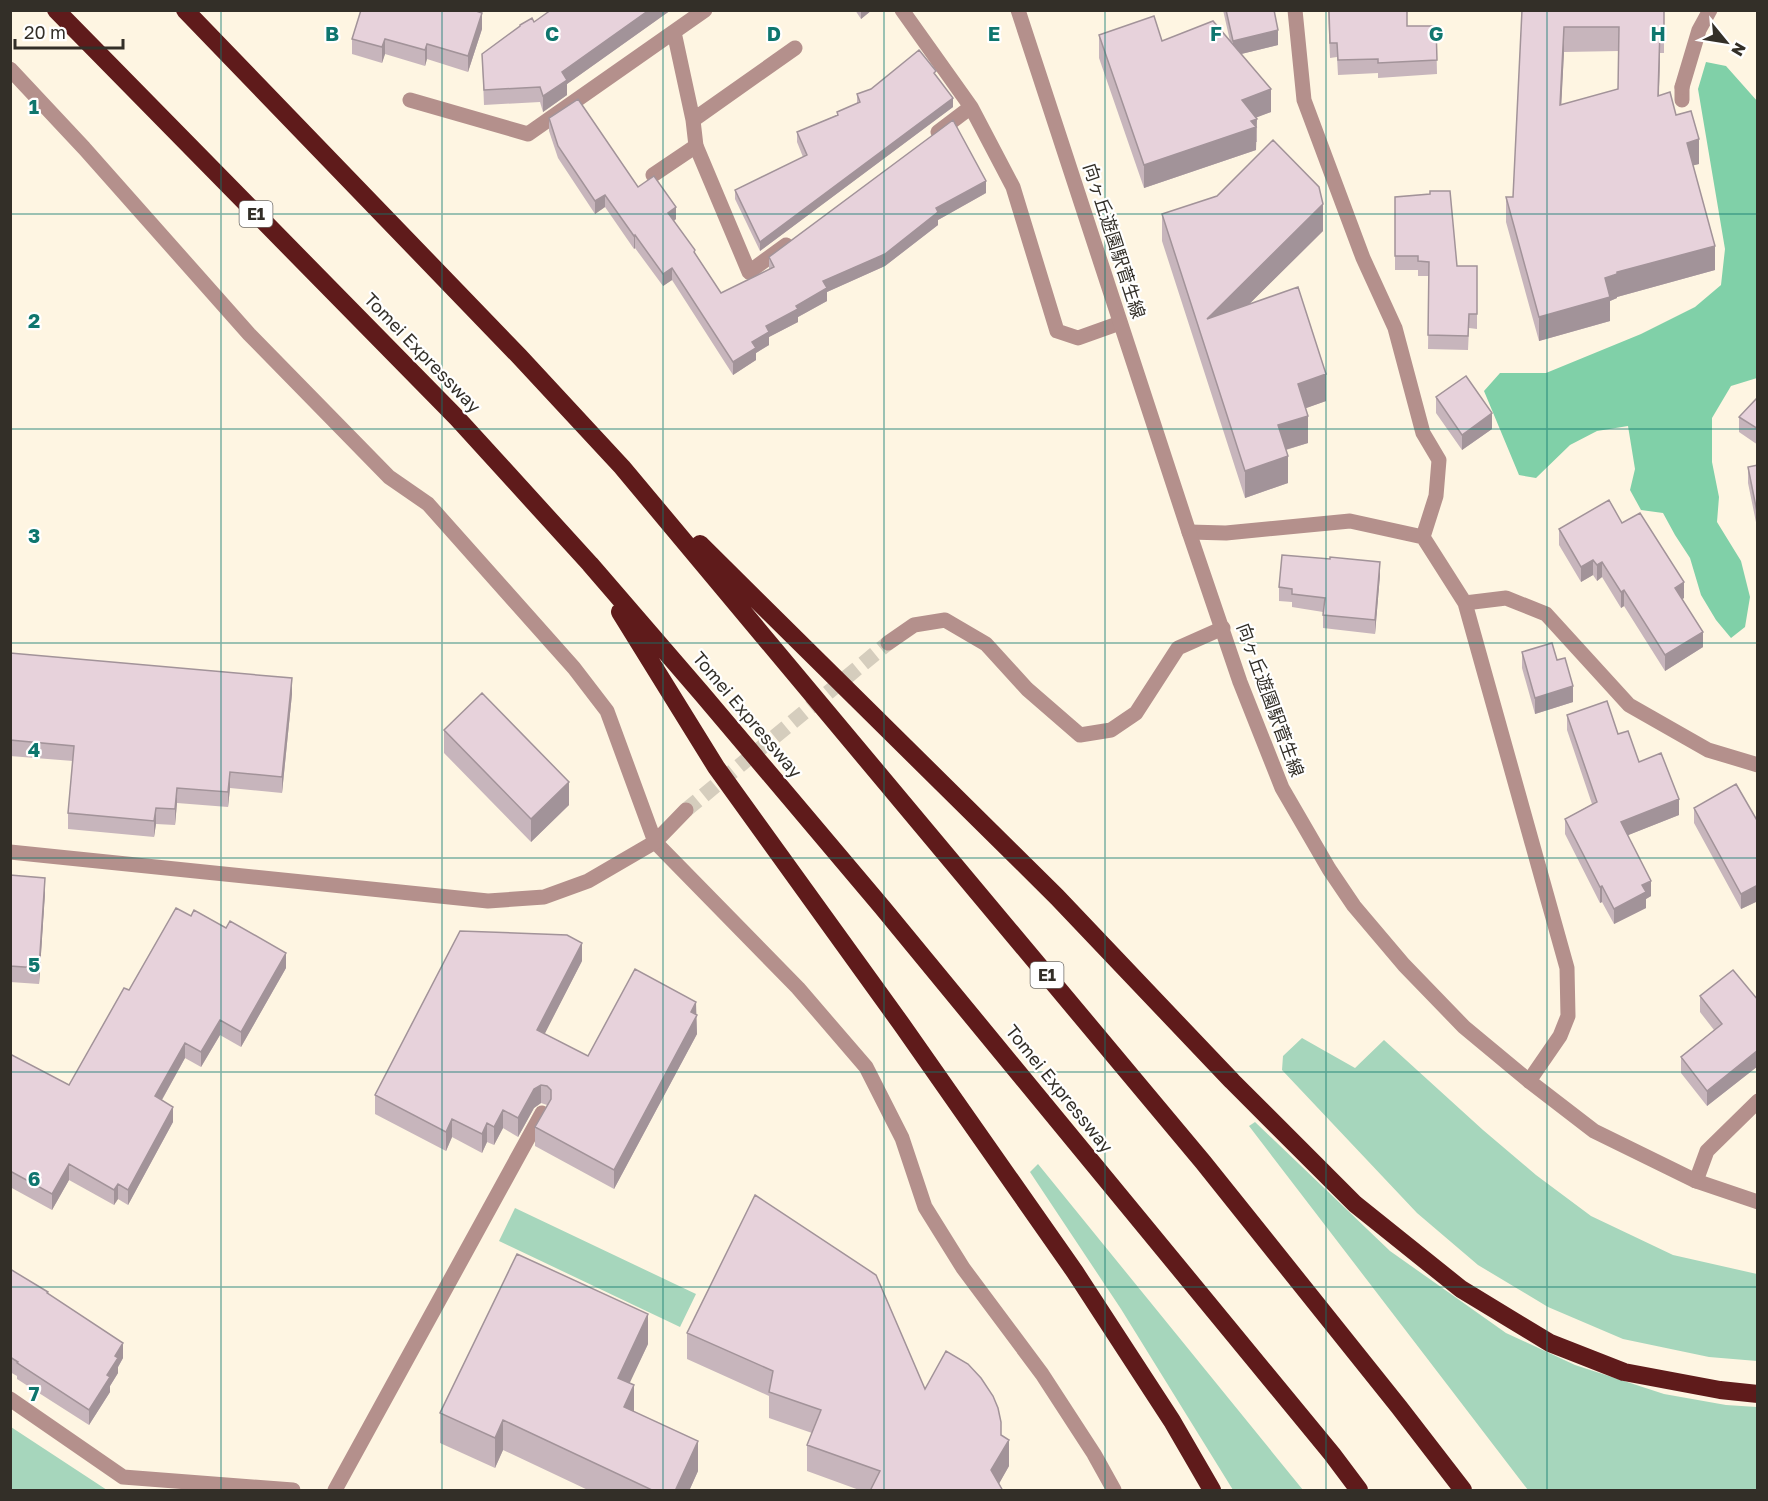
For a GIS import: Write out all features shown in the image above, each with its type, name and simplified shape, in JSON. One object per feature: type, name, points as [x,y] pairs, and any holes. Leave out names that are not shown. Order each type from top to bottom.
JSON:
[{"type":"highway","name":"Tomei Expressway","points":[[56,10],[457,418],[590,564],[882,907],[1332,1454],[1359,1491]]},
{"type":"highway","name":"E1","points":[[184,10],[519,356],[622,467],[1203,1162],[1399,1407],[1463,1491]]},
{"type":"highway","points":[[622,467],[1057,897],[1232,1081],[1355,1204],[1461,1289],[1550,1343],[1624,1372],[1720,1390],[1758,1394]]},
{"type":"highway","points":[[590,564],[716,767],[903,1025],[1075,1272],[1172,1421],[1212,1491]]},
{"type":"street","points":[[410,100],[528,134],[705,10]]},
{"type":"street","points":[[902,10],[971,107],[1013,187],[1057,331],[1078,338],[1120,323]]},
{"type":"street","name":"向ヶ丘遊園駅菅生線","points":[[1018,10],[1240,682],[1282,788],[1306,832],[1354,906],[1378,935],[1464,1027],[1529,1082],[1594,1131],[1696,1181],[1758,1202]]},
{"type":"street","points":[[1294,10],[1304,100],[1363,258],[1395,327],[1423,433],[1439,460],[1436,496],[1423,537]]},
{"type":"street","points":[[1682,94],[1699,30],[1710,10]]},
{"type":"street","points":[[674,32],[693,120],[696,146],[749,272],[795,238]]},
{"type":"street","points":[[693,120],[795,48]]},
{"type":"street","points":[[10,69],[84,148],[249,334],[389,477],[428,504],[574,668],[607,711],[655,842],[798,988],[866,1067],[902,1138],[925,1207],[963,1268],[1042,1374],[1094,1454],[1114,1491]]},
{"type":"street","points":[[925,141],[971,107]]},
{"type":"street","points":[[653,175],[696,146]]},
{"type":"street","points":[[1189,532],[1226,533],[1350,521],[1423,537],[1465,603],[1567,968],[1568,1016],[1560,1036],[1529,1082]]},
{"type":"street","points":[[1465,603],[1506,598],[1546,615],[1629,705],[1708,750],[1758,765]]},
{"type":"street","points":[[888,643],[914,624],[945,620],[986,644],[1027,689],[1080,735],[1112,730],[1136,713],[1178,648],[1223,628]]},
{"type":"street","points":[[10,852],[488,901],[544,897],[588,881],[655,842],[686,810]]},
{"type":"street","points":[[1696,1181],[1707,1151],[1758,1101]]},
{"type":"street","points":[[335,1491],[542,1113]]},
{"type":"street","points":[[10,1399],[123,1477],[293,1491]]},
{"type":"green space","points":[[1706,62],[1726,66],[1758,102],[1757,378],[1731,386],[1712,418],[1712,462],[1719,497],[1717,522],[1741,561],[1750,597],[1745,627],[1731,638],[1716,620],[1701,595],[1690,558],[1663,513],[1641,510],[1630,490],[1635,469],[1628,426],[1597,431],[1570,445],[1536,478],[1519,475],[1484,391],[1500,373],[1546,373],[1641,334],[1695,307],[1721,285],[1725,249],[1698,89]]},
{"type":"green space","points":[[1302,1038],[1355,1068],[1384,1040],[1483,1130],[1536,1175],[1591,1216],[1673,1255],[1757,1274],[1757,1361],[1709,1357],[1623,1339],[1548,1307],[1478,1265],[1417,1213],[1282,1070],[1283,1056]]},
{"type":"green space","points":[[1255,1122],[1390,1251],[1506,1333],[1575,1365],[1664,1394],[1726,1405],[1757,1407],[1757,1490],[1528,1490],[1249,1126]]},
{"type":"green space","points":[[1038,1164],[1303,1490],[1233,1490],[1121,1309],[1030,1172]]},
{"type":"green space","points":[[515,1208],[696,1294],[680,1327],[499,1241]]},
{"type":"green space","points":[[11,1427],[107,1490],[11,1490]]},
{"type":"building","points":[[361,10],[473,10],[482,13],[468,56],[427,44],[425,50],[385,39],[382,47],[352,39]]},
{"type":"building","points":[[551,10],[649,10],[562,72],[567,80],[543,96],[540,87],[484,90],[482,54],[520,25],[532,18],[534,22]]},
{"type":"building","points":[[1226,10],[1274,10],[1278,30],[1233,41]]},
{"type":"building","points":[[1329,10],[1407,10],[1407,26],[1436,26],[1437,60],[1378,63],[1378,59],[1338,60],[1337,43],[1330,43]]},
{"type":"building","points":[[1522,10],[1664,10],[1664,29],[1660,28],[1658,96],[1670,92],[1676,115],[1691,111],[1699,139],[1687,143],[1715,246],[1617,272],[1605,278],[1610,297],[1539,317],[1506,197],[1513,197]],"holes":[[[1564,27],[1619,27],[1618,89],[1560,105]]]},
{"type":"building","points":[[1154,16],[1162,41],[1213,21],[1271,89],[1242,100],[1257,119],[1251,121],[1256,127],[1144,165],[1099,35]]},
{"type":"building","points":[[919,50],[953,98],[760,242],[735,190],[807,155],[797,132],[838,115],[837,112],[860,102],[857,94],[871,89]]},
{"type":"building","points":[[578,99],[638,187],[654,176],[676,207],[668,213],[695,250],[694,252],[721,293],[774,267],[769,257],[953,120],[986,181],[936,208],[938,212],[885,254],[823,281],[827,288],[796,306],[798,309],[766,326],[769,332],[752,342],[756,348],[733,362],[672,268],[663,274],[605,195],[595,201],[558,146],[549,118]]},
{"type":"building","points":[[1273,140],[1319,187],[1323,204],[1207,319],[1298,287],[1326,374],[1298,384],[1308,416],[1278,425],[1288,456],[1245,471],[1162,214],[1217,196]]},
{"type":"building","points":[[1430,191],[1450,191],[1457,266],[1477,266],[1477,314],[1469,314],[1468,336],[1428,335],[1429,262],[1418,261],[1418,256],[1395,256],[1395,197],[1430,194]]},
{"type":"building","points":[[1466,376],[1492,413],[1462,435],[1436,397]]},
{"type":"building","points":[[1758,397],[1758,429],[1739,417]]},
{"type":"building","points":[[1758,465],[1758,517],[1748,467]]},
{"type":"building","points":[[1609,500],[1622,523],[1640,513],[1684,582],[1675,588],[1703,632],[1665,655],[1624,590],[1621,592],[1602,562],[1597,565],[1593,560],[1581,567],[1559,529]]},
{"type":"building","points":[[1282,555],[1380,562],[1375,620],[1323,615],[1325,598],[1292,594],[1292,589],[1279,587]]},
{"type":"building","points":[[1552,643],[1557,660],[1565,658],[1573,686],[1535,698],[1522,652]]},
{"type":"building","points":[[10,653],[292,678],[282,777],[230,772],[228,792],[177,788],[175,809],[156,808],[154,821],[68,813],[74,746],[10,740]]},
{"type":"building","points":[[482,693],[569,782],[531,819],[444,730]]},
{"type":"building","points":[[1607,701],[1618,734],[1628,731],[1639,762],[1661,753],[1679,799],[1621,822],[1651,881],[1642,885],[1646,892],[1614,909],[1565,819],[1597,802],[1567,715]]},
{"type":"building","points":[[1736,784],[1758,822],[1758,885],[1741,894],[1694,808]]},
{"type":"building","points":[[10,875],[45,878],[39,968],[10,966]]},
{"type":"building","points":[[176,908],[191,916],[194,910],[226,928],[230,921],[286,953],[241,1032],[220,1020],[201,1052],[185,1043],[155,1096],[173,1107],[128,1190],[118,1184],[114,1190],[69,1164],[52,1194],[10,1171],[10,1054],[69,1085],[124,988],[129,990]]},
{"type":"building","points":[[460,931],[567,935],[582,943],[537,1030],[588,1056],[635,969],[696,1002],[691,1012],[697,1015],[614,1170],[535,1127],[551,1099],[551,1090],[547,1086],[541,1085],[534,1089],[518,1118],[503,1110],[494,1127],[487,1123],[482,1134],[452,1119],[446,1132],[375,1095]]},
{"type":"building","points":[[1733,970],[1758,1000],[1758,1050],[1707,1091],[1681,1057],[1722,1024],[1700,996]]},
{"type":"building","points":[[755,1195],[876,1275],[925,1389],[946,1351],[968,1364],[981,1378],[998,1408],[1001,1435],[1009,1440],[991,1470],[1003,1491],[870,1491],[880,1471],[807,1445],[821,1410],[769,1392],[773,1371],[687,1333]]},
{"type":"building","points":[[517,1254],[648,1314],[618,1378],[634,1385],[624,1407],[698,1441],[675,1491],[654,1491],[503,1420],[495,1438],[440,1413]]},
{"type":"building","points":[[10,1269],[123,1343],[115,1356],[118,1358],[107,1375],[110,1377],[89,1410],[10,1357]]},
{"type":"tunnel","points":[[686,810],[888,643]]}]
